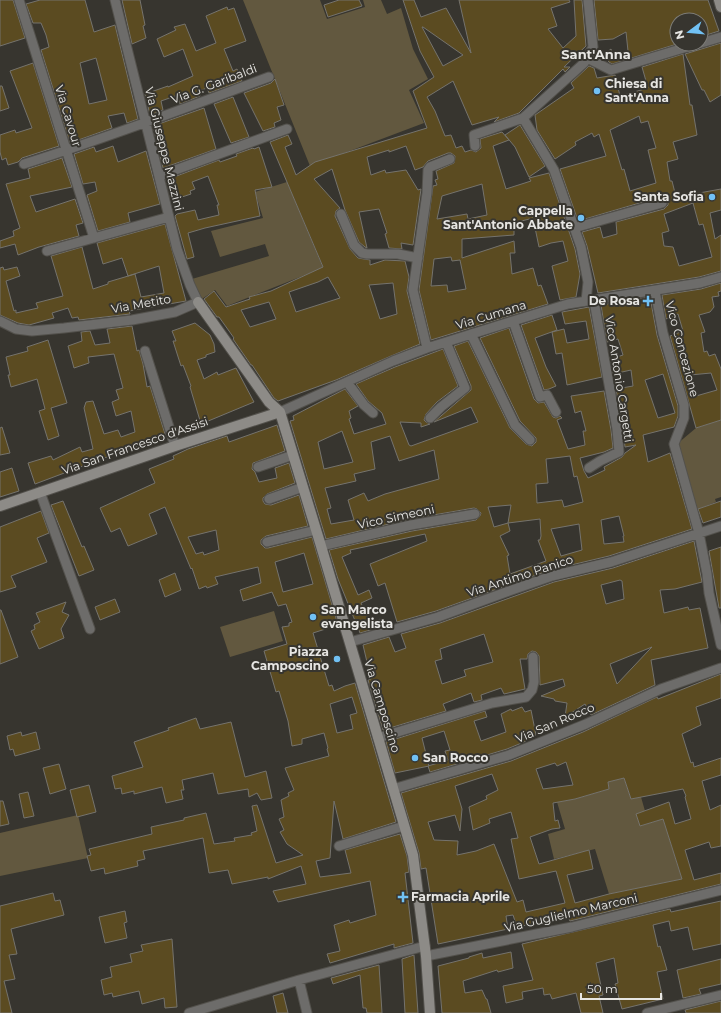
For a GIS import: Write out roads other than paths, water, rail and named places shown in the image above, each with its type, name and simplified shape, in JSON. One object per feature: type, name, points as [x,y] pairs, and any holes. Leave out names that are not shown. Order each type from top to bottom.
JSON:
[{"type":"street","name":"Via Cavour","points":[[19,0],[94,238]]},
{"type":"street","name":"Via Giuseppe Mazzini","points":[[115,0],[177,249],[198,302]]},
{"type":"street","points":[[474,146],[474,135],[523,118],[584,64],[593,47],[588,0]]},
{"type":"street","points":[[719,0],[721,7]]},
{"type":"street","points":[[709,41],[721,37]]},
{"type":"street","points":[[587,58],[611,70],[671,52]]},
{"type":"street","name":"Via G. Garibaldi","points":[[24,164],[145,123],[269,77]]},
{"type":"street","points":[[523,118],[554,170],[581,247],[590,301]]},
{"type":"street","points":[[159,176],[287,129]]},
{"type":"street","points":[[427,348],[413,290],[427,193],[428,170],[430,167],[450,160]]},
{"type":"street","points":[[574,228],[662,202]]},
{"type":"street","points":[[341,214],[354,245],[362,253],[398,254],[418,258]]},
{"type":"street","points":[[47,251],[169,217]]},
{"type":"street","name":"Via Cumana","points":[[280,412],[393,361],[427,348],[512,321],[568,304],[655,291],[700,283],[721,277]]},
{"type":"street","name":"Vico Concezione","points":[[655,291],[663,333],[684,405],[684,418],[674,444],[699,533],[709,593],[721,645]]},
{"type":"street","name":"Vico Antonio Cargetti","points":[[589,468],[619,452],[617,429],[590,301]]},
{"type":"street","points":[[198,302],[269,402],[280,412]]},
{"type":"street","name":"Via Metito","points":[[0,321],[16,329],[32,330],[64,328],[132,320],[175,312],[198,302]]},
{"type":"street","points":[[512,321],[540,397],[547,396],[556,412]]},
{"type":"street","points":[[471,334],[515,425],[530,440]]},
{"type":"street","points":[[430,418],[441,407],[466,388],[446,342]]},
{"type":"street","points":[[145,351],[175,446]]},
{"type":"street","points":[[347,382],[364,406],[374,413]]},
{"type":"street","name":"Via San Francesco d'Assisi","points":[[0,506],[280,412]]},
{"type":"street","name":"Via Camposcino","points":[[280,412],[413,855],[426,951],[430,1013]]},
{"type":"street","points":[[258,467],[293,455]]},
{"type":"street","points":[[269,499],[303,487]]},
{"type":"street","points":[[40,492],[90,629]]},
{"type":"street","name":"Vico Simeoni","points":[[321,546],[411,525],[475,514]]},
{"type":"street","name":"Via Antimo Panico","points":[[350,642],[438,617],[509,590],[552,576],[611,562],[721,526]]},
{"type":"street","points":[[267,542],[316,530]]},
{"type":"street","points":[[378,738],[492,703],[526,697],[532,690],[534,682],[533,657]]},
{"type":"street","name":"Via San Rocco","points":[[393,789],[509,755],[586,724],[661,689],[721,668]]},
{"type":"street","points":[[339,846],[404,826]]},
{"type":"street","name":"Via Guglielmo Marconi","points":[[189,1013],[299,980],[426,951],[572,927],[721,890]]},
{"type":"street","points":[[299,980],[307,1013]]},
{"type":"street","points":[[647,1013],[721,996]]},
{"type":"place","name":"Chiesa di Sant'Anna","points":[[597,91]]},
{"type":"place","name":"Santa Sofia","points":[[712,197]]},
{"type":"place","name":"Cappella Sant'Antonio Abbate","points":[[581,218]]},
{"type":"place","name":"De Rosa","points":[[648,301]]},
{"type":"place","name":"San Marco evangelista","points":[[313,617]]},
{"type":"place","name":"Piazza Camposcino","points":[[337,659]]},
{"type":"place","name":"San Rocco","points":[[415,758]]},
{"type":"place","name":"Farmacia Aprile","points":[[403,897]]},
{"type":"district","name":"Sant'Anna","points":[[596,54]]}]
